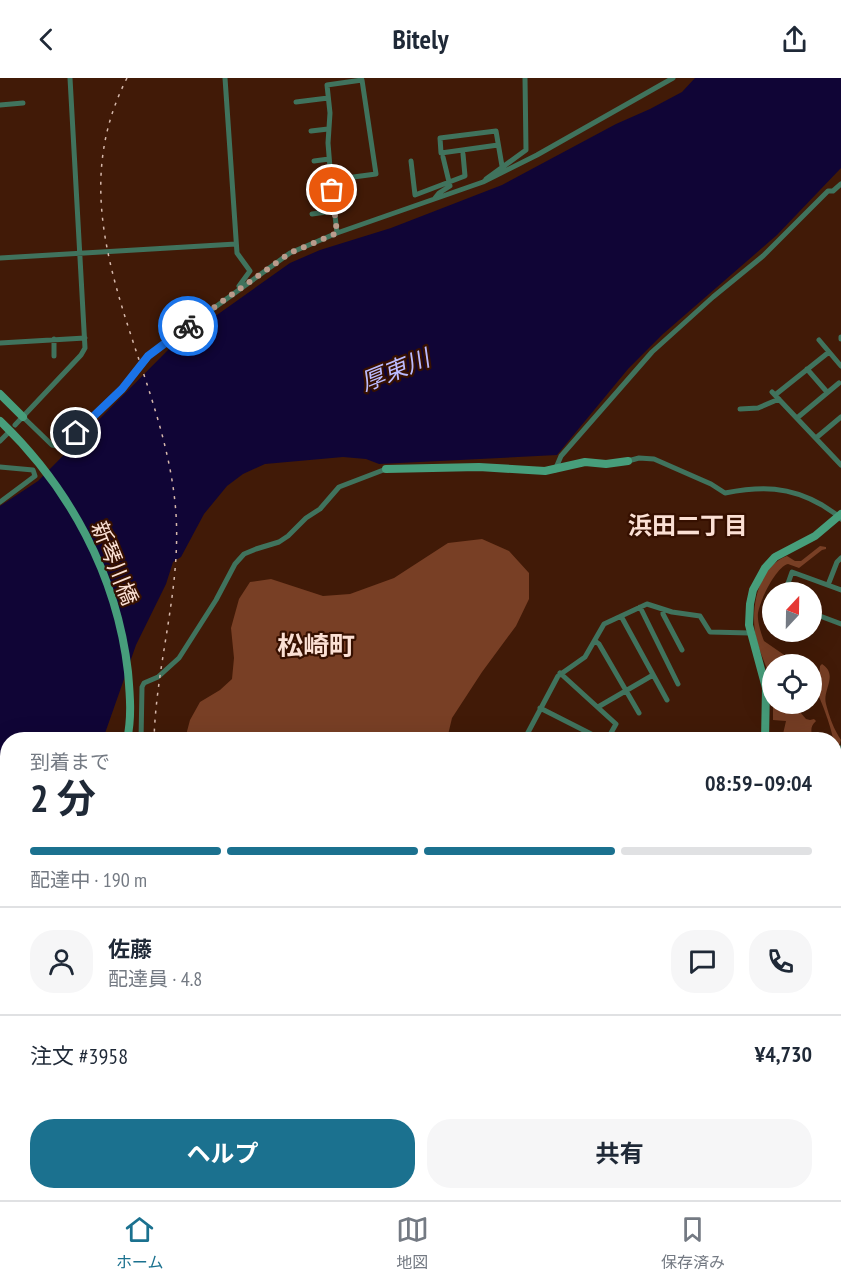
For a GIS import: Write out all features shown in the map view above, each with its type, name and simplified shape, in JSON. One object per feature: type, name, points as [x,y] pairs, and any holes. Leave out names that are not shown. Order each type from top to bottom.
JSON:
[{"type":"street","points":[[15,425],[85,348],[70,78]]},
{"type":"street","points":[[225,78],[237,253],[250,272],[237,291]]},
{"type":"street","points":[[483,182],[526,150],[525,78]]},
{"type":"street","points":[[0,394],[52,445],[62,447],[122,389],[153,352],[290,253],[337,233],[483,182],[537,155],[673,78]]},
{"type":"street","points":[[331,180],[376,174],[362,80],[327,85],[330,113],[329,159],[331,180],[334,211],[337,233]]},
{"type":"street","points":[[296,102],[328,98]]},
{"type":"street","points":[[0,105],[23,103]]},
{"type":"street","points":[[311,130],[328,129]]},
{"type":"street","points":[[498,145],[441,153],[440,138],[496,131],[502,166]]},
{"type":"street","points":[[411,161],[416,195],[466,175],[463,154]]},
{"type":"street","points":[[434,200],[439,193],[450,186],[443,157]]},
{"type":"street","points":[[314,161],[329,159]]},
{"type":"street","points":[[555,470],[561,456],[652,352],[763,256],[828,191],[833,191],[841,184]]},
{"type":"street","points":[[315,192],[332,190]]},
{"type":"street","points":[[312,214],[334,211]]},
{"type":"street","points":[[0,258],[236,243]]},
{"type":"street","points":[[0,343],[85,338]]},
{"type":"street","points":[[54,339],[54,356]]},
{"type":"street","points":[[819,340],[841,366]]},
{"type":"street","points":[[740,409],[758,408],[829,352]]},
{"type":"street","points":[[807,369],[827,392]]},
{"type":"street","points":[[797,418],[840,383]]},
{"type":"street","points":[[776,396],[841,465]]},
{"type":"street","points":[[816,438],[841,417]]},
{"type":"street","name":"新琴川橋","points":[[0,421],[42,466],[75,515],[100,564],[120,625],[129,684],[131,712],[128,732]]},
{"type":"street","points":[[0,441],[7,434]]},
{"type":"street","points":[[834,458],[841,453]]},
{"type":"street","points":[[141,732],[144,683],[158,677],[179,658],[239,559],[249,551],[279,542],[288,536],[306,518],[320,509],[339,487],[386,469],[479,467],[555,470],[585,462],[606,464],[639,458],[654,459],[711,484],[725,493],[744,489],[799,493],[840,517],[815,536],[780,553],[765,568],[751,597],[748,618],[750,633],[766,688],[765,732]]},
{"type":"street","points":[[0,467],[33,470],[35,476],[0,502]]},
{"type":"street","points":[[828,585],[837,562],[841,558]]},
{"type":"street","points":[[788,582],[792,572],[820,582]]},
{"type":"street","points":[[822,583],[841,590]]},
{"type":"street","points":[[529,732],[560,673],[585,657],[604,624],[640,607],[647,604],[700,616],[710,632],[750,633]]},
{"type":"street","points":[[640,607],[678,684]]},
{"type":"street","points":[[663,609],[663,614],[682,650]]},
{"type":"street","points":[[621,616],[667,700]]},
{"type":"street","points":[[822,617],[841,624]]},
{"type":"street","points":[[595,641],[599,644],[639,713]]},
{"type":"street","points":[[560,673],[616,724],[610,732]]},
{"type":"street","points":[[598,707],[653,675]]},
{"type":"street","points":[[540,708],[589,732]]},
{"type":"shaded area","points":[[482,539],[509,551],[529,573],[529,599],[516,626],[452,718],[449,732],[187,732],[190,720],[200,702],[220,690],[232,679],[234,658],[231,628],[239,599],[250,582],[271,579],[323,596],[350,594],[394,578],[448,543]]},
{"type":"shaded area","points":[[820,546],[826,547],[799,568],[788,564],[783,566],[771,582],[762,582],[762,600],[758,620],[762,642],[783,654],[762,655],[756,638],[754,615],[762,579],[777,562],[787,556],[795,561],[801,561]]},
{"type":"shaded area","points":[[822,664],[829,673],[825,699],[836,732],[832,732],[822,704]]},
{"type":"shaded area","points":[[773,714],[802,714],[806,719],[816,721],[812,732],[783,732],[786,721],[773,720]]},
{"type":"water","name":"厚東川","points":[[695,78],[841,78],[841,168],[777,235],[663,334],[628,369],[557,455],[379,464],[366,459],[343,457],[265,464],[243,474],[227,486],[204,514],[181,557],[173,562],[166,584],[136,645],[105,732],[0,732],[0,506],[38,481],[169,349],[290,263],[320,250],[391,228],[502,185],[616,124],[682,92]]},
{"type":"railway","points":[[127,78],[107,134],[101,188],[106,243],[119,296],[168,459],[176,514],[175,571],[155,732]]},
{"type":"way so far","points":[[188,326],[290,253],[337,233],[332,190]]},
{"type":"district","name":"浜田二丁目","points":[[688,525]]},
{"type":"district","name":"松崎町","points":[[316,645]]},
{"type":"route","points":[[76,433],[122,389],[148,356],[188,326]]}]
